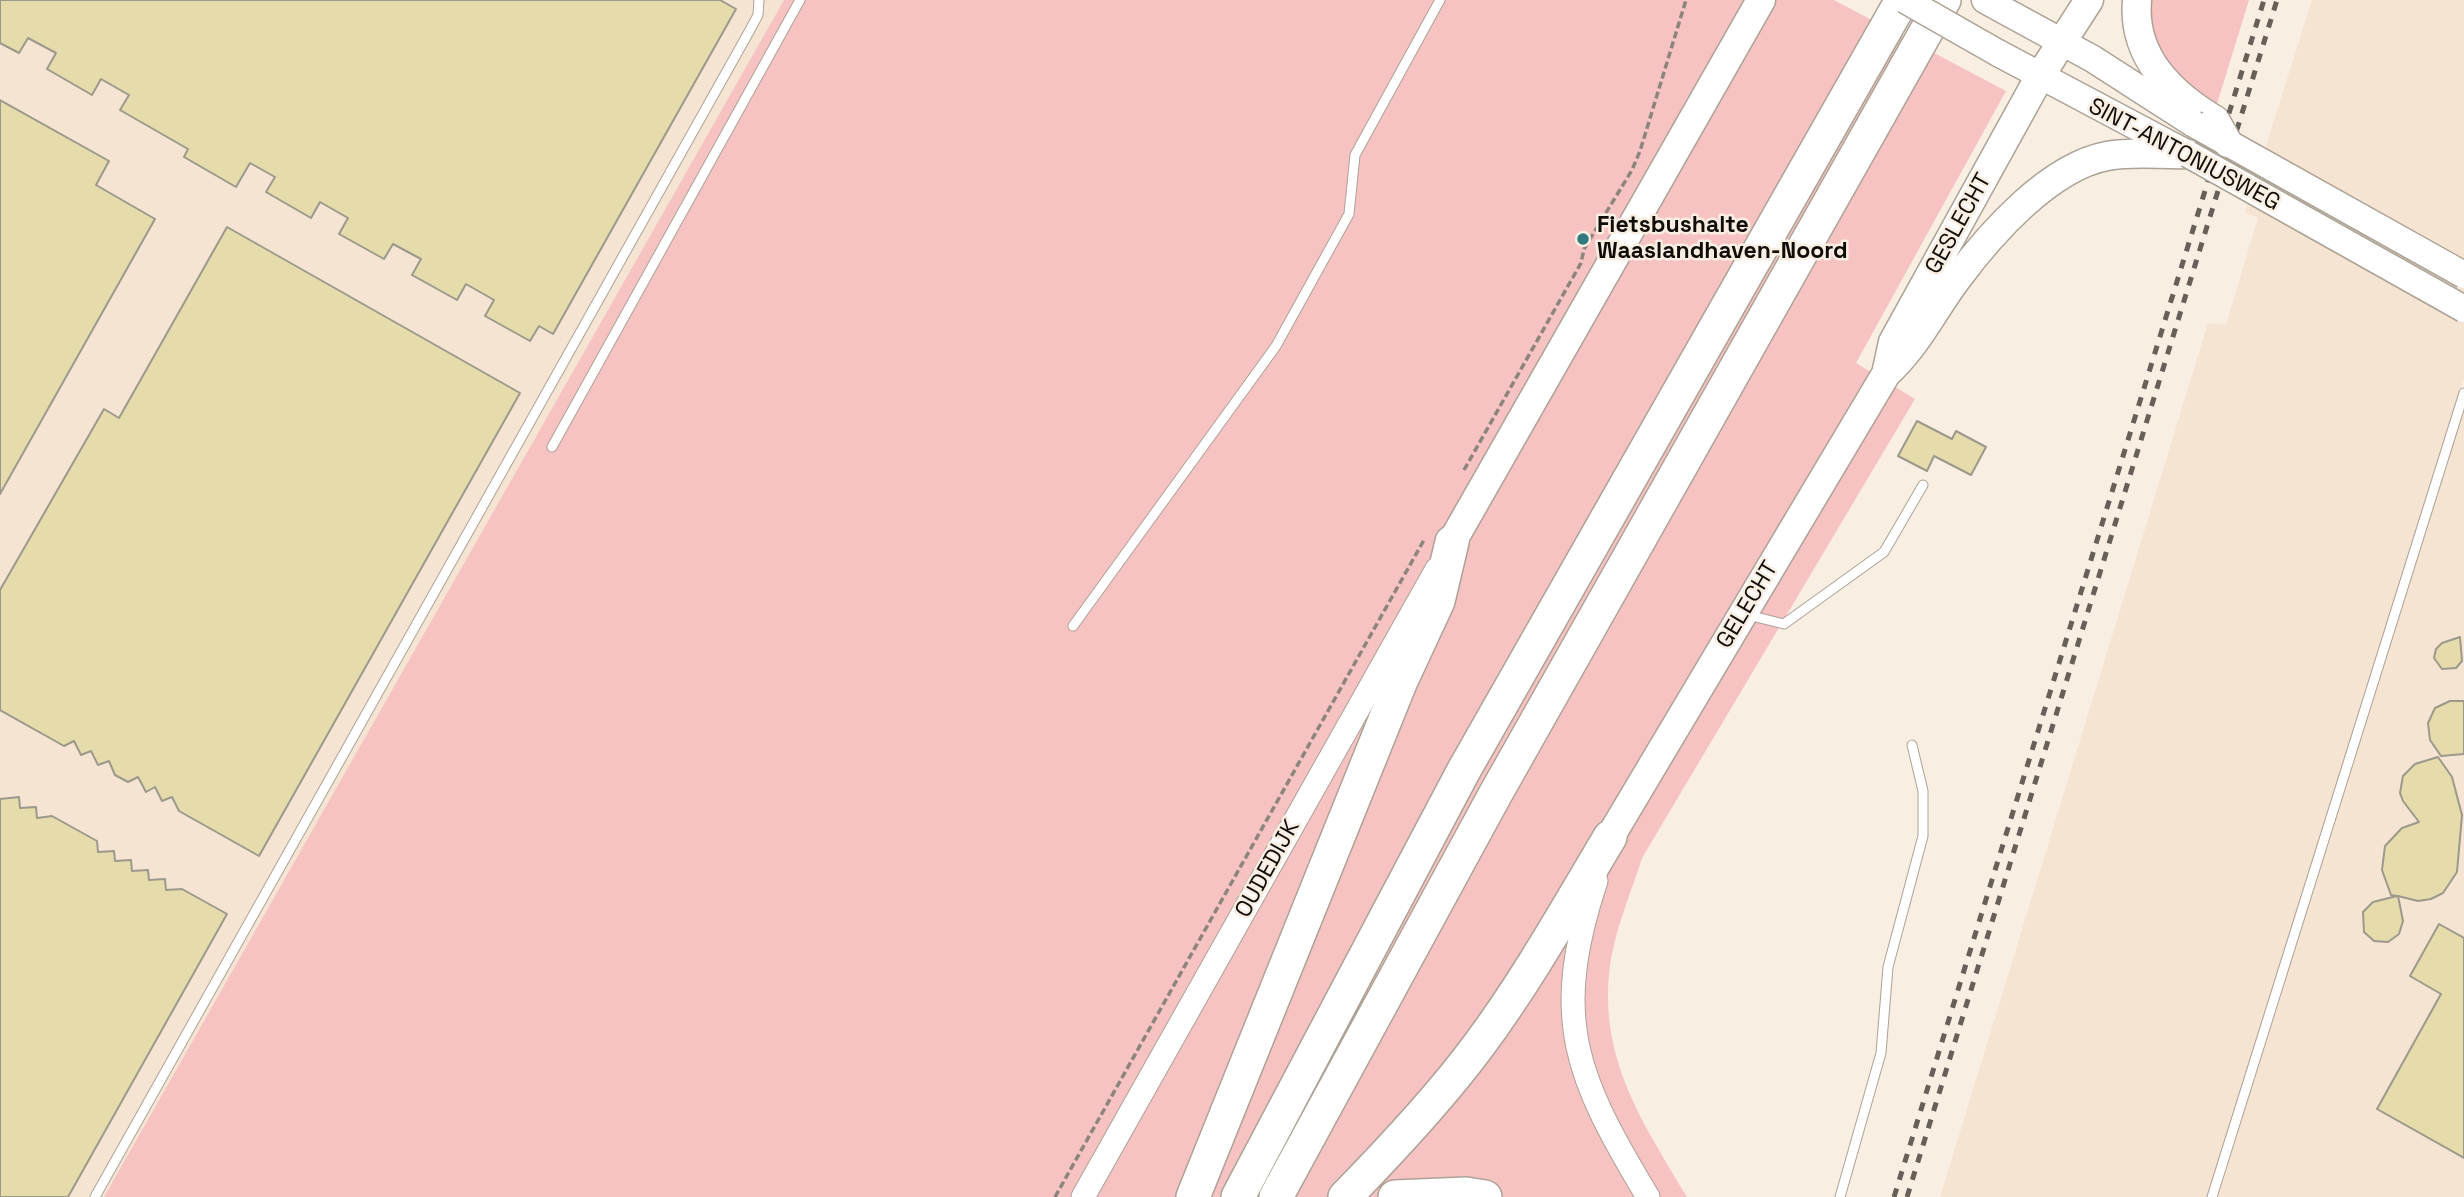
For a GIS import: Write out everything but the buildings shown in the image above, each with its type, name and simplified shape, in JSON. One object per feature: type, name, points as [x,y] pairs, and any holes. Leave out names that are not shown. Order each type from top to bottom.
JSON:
[{"type":"highway","points":[[1238,1197],[1464,770],[1903,0]]},
{"type":"highway","points":[[1276,1197],[1496,793],[1944,0]]},
{"type":"highway","points":[[1194,1197],[1395,696],[1438,601],[1439,540]]},
{"type":"highway","points":[[1345,1197],[1424,1113],[1479,1046],[1513,996],[1610,837]]},
{"type":"highway","points":[[1395,1197],[1466,1194],[1485,1197]]},
{"type":"main road","points":[[1439,540],[1761,0]]},
{"type":"main road","name":"SINT-ANTONIUSWEG","points":[[1903,0],[2188,154],[2464,309]]},
{"type":"main road","name":"SINT-ANTONIUSWEG","points":[[1985,0],[2197,117]]},
{"type":"main road","name":"GESLECHT","points":[[1886,373],[1893,342],[2040,76],[2089,0]]},
{"type":"main road","points":[[2137,0],[2141,41],[2151,64],[2197,117],[2214,120],[2228,143]]},
{"type":"main road","name":"SINT-ANTONIUSWEG","points":[[2228,143],[2464,275]]},
{"type":"main road","points":[[1886,373],[1910,351],[1956,280],[1990,237],[2056,179],[2080,164],[2106,156],[2188,154]]},
{"type":"main road","name":"GELECHT","points":[[1610,837],[1886,373]]},
{"type":"street","name":"OUDEDIJK","points":[[1083,1197],[1439,540]]},
{"type":"street","points":[[1610,837],[1575,954],[1573,1016],[1579,1057],[1588,1088],[1608,1130],[1648,1197]]},
{"type":"lane","points":[[95,1197],[754,23],[759,0]]},
{"type":"lane","points":[[552,447],[800,0]]},
{"type":"lane","points":[[1073,626],[1276,346],[1349,214],[1355,155],[1440,0]]},
{"type":"lane","points":[[2212,1197],[2464,393]]},
{"type":"lane","points":[[1743,614],[1784,624],[1828,593],[1884,552],[1923,485]]},
{"type":"lane","points":[[1840,1197],[1881,1053],[1888,967],[1923,836],[1923,791],[1912,745]]},
{"type":"path","points":[[1459,479],[1581,263],[1584,249],[1632,170],[1686,0]]},
{"type":"path","points":[[1055,1197],[1439,540]]},
{"type":"shaded area","points":[[0,0],[784,0],[104,1197],[0,1197]]},
{"type":"shaded area","points":[[784,0],[1834,0],[2006,91],[1856,363],[1915,399],[1642,858],[1619,925],[1610,965],[1608,999],[1617,1059],[1640,1115],[1687,1197],[104,1197]]},
{"type":"shaded area","points":[[2147,0],[2249,0],[2216,107],[2192,94],[2151,38]]},
{"type":"shaded area","points":[[2312,0],[2464,0],[2464,379],[2461,388],[2464,390],[2464,1197],[1940,1197],[2208,323],[2226,325],[2258,218],[2245,212]]},
{"type":"railway","points":[[1894,1197],[2264,0]]},
{"type":"railway","points":[[1907,1197],[2277,0]]},
{"type":"place","name":"Fietsbushalte Waaslandhaven-Noord","points":[[1583,239]]}]
